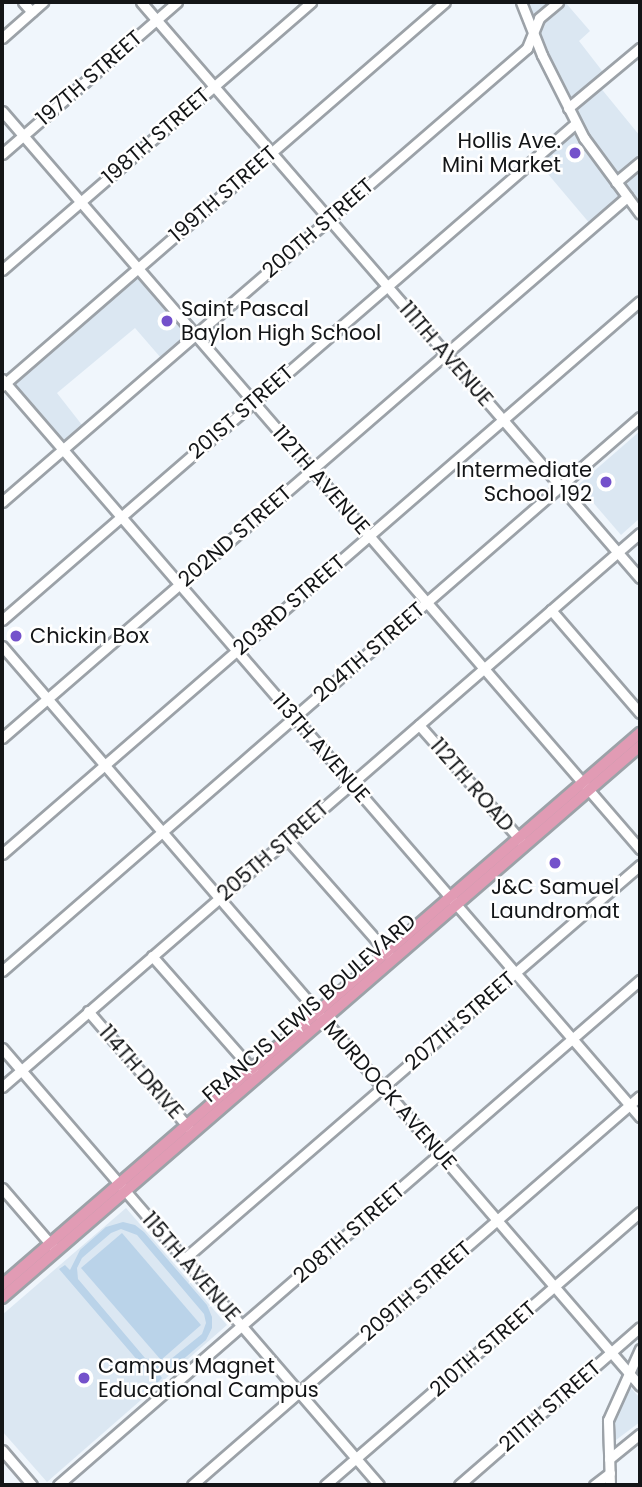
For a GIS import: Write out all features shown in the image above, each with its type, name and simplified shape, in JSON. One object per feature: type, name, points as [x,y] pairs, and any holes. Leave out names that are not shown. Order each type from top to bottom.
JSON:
[{"type":"main road","name":"FRANCIS LEWIS BOULEVARD","points":[[2,1298],[53,1247],[586,786],[640,733]]},
{"type":"main road","name":"FRANCIS LEWIS BOULEVARD","points":[[586,786],[640,746]]},
{"type":"main road","name":"FRANCIS LEWIS BOULEVARD","points":[[2,1285],[53,1247]]},
{"type":"street","points":[[23,2],[32,12]]},
{"type":"street","points":[[2,38],[43,2]]},
{"type":"street","name":"111TH AVENUE","points":[[141,2],[640,578]]},
{"type":"street","name":"197TH STREET","points":[[2,154],[177,2]]},
{"type":"street","name":"198TH STREET","points":[[2,270],[311,2]]},
{"type":"street","name":"199TH STREET","points":[[3,382],[445,2]]},
{"type":"street","points":[[521,2],[576,123],[640,214]]},
{"type":"street","name":"200TH STREET","points":[[2,502],[527,48],[539,18],[558,2]]},
{"type":"street","points":[[568,108],[640,48]]},
{"type":"street","name":"112TH AVENUE","points":[[2,111],[640,849]]},
{"type":"street","name":"201ST STREET","points":[[2,620],[576,123]]},
{"type":"street","points":[[616,182],[640,162]]},
{"type":"street","name":"202ND STREET","points":[[2,738],[627,197]]},
{"type":"street","name":"203RD STREET","points":[[2,854],[640,302]]},
{"type":"street","name":"113TH AVENUE","points":[[3,382],[640,1116]]},
{"type":"street","name":"204TH STREET","points":[[2,971],[640,417]]},
{"type":"street","name":"205TH STREET","points":[[2,1087],[640,533]]},
{"type":"street","points":[[551,610],[640,713]]},
{"type":"street","name":"MURDOCK AVENUE","points":[[2,646],[640,1386]]},
{"type":"street","name":"112TH ROAD","points":[[419,725],[522,842]]},
{"type":"street","points":[[287,839],[390,957]]},
{"type":"street","name":"207TH STREET","points":[[184,1259],[640,865]]},
{"type":"street","points":[[152,956],[255,1073]]},
{"type":"street","name":"208TH STREET","points":[[58,1485],[640,980]]},
{"type":"street","name":"114TH DRIVE","points":[[88,1011],[190,1129]]},
{"type":"street","name":"115TH AVENUE","points":[[2,1048],[379,1485]]},
{"type":"street","name":"209TH STREET","points":[[192,1485],[640,1096]]},
{"type":"street","points":[[2,1188],[53,1247]]},
{"type":"street","name":"210TH STREET","points":[[325,1485],[640,1212]]},
{"type":"street","name":"211TH STREET","points":[[459,1485],[640,1327]]},
{"type":"street","points":[[610,1485],[608,1420],[640,1349]]},
{"type":"street","points":[[609,1459],[640,1434]]},
{"type":"street","points":[[2,1450],[32,1485]]},
{"type":"street","points":[[594,1485],[610,1473]]},
{"type":"shaded area","points":[[528,2],[565,2],[590,31],[579,41],[603,72],[595,81],[640,136],[640,202],[630,190],[591,225],[537,161],[582,123],[555,70]]},
{"type":"shaded area","points":[[137,274],[189,334],[161,358],[135,328],[57,393],[82,425],[64,442],[13,383]]},
{"type":"shaded area","name":"Intermediate School 192","points":[[640,431],[640,518],[621,535],[578,485]]},
{"type":"shaded area","name":"Campus Magnet Educational Campus","points":[[126,1208],[227,1325],[47,1482],[2,1431],[2,1315]]},
{"type":"shaded area","points":[[123,1222],[135,1225],[144,1232],[207,1305],[212,1317],[212,1328],[206,1340],[174,1367],[157,1371],[162,1378],[157,1383],[59,1269],[65,1265],[70,1270],[80,1250],[106,1227]],"holes":[[[121,1229],[137,1235],[204,1314],[206,1323],[202,1334],[166,1363],[155,1363],[145,1358],[78,1279],[77,1268],[82,1258],[111,1233]]]},
{"type":"shaded area","points":[[122,1233],[201,1325],[161,1360],[81,1268]]},
{"type":"shaded area","points":[[630,1387],[640,1398],[640,1422],[616,1440],[615,1420]]},
{"type":"place","name":"Hollis Ave. Mini Market","points":[[575,153]]},
{"type":"place","name":"Saint Pascal Baylon High School","points":[[167,321]]},
{"type":"place","name":"Intermediate School 192","points":[[606,482]]},
{"type":"place","name":"Chickin Box","points":[[16,636]]},
{"type":"place","name":"J&C Samuel Laundromat","points":[[555,863]]},
{"type":"place","name":"Campus Magnet Educational Campus","points":[[84,1378]]}]
